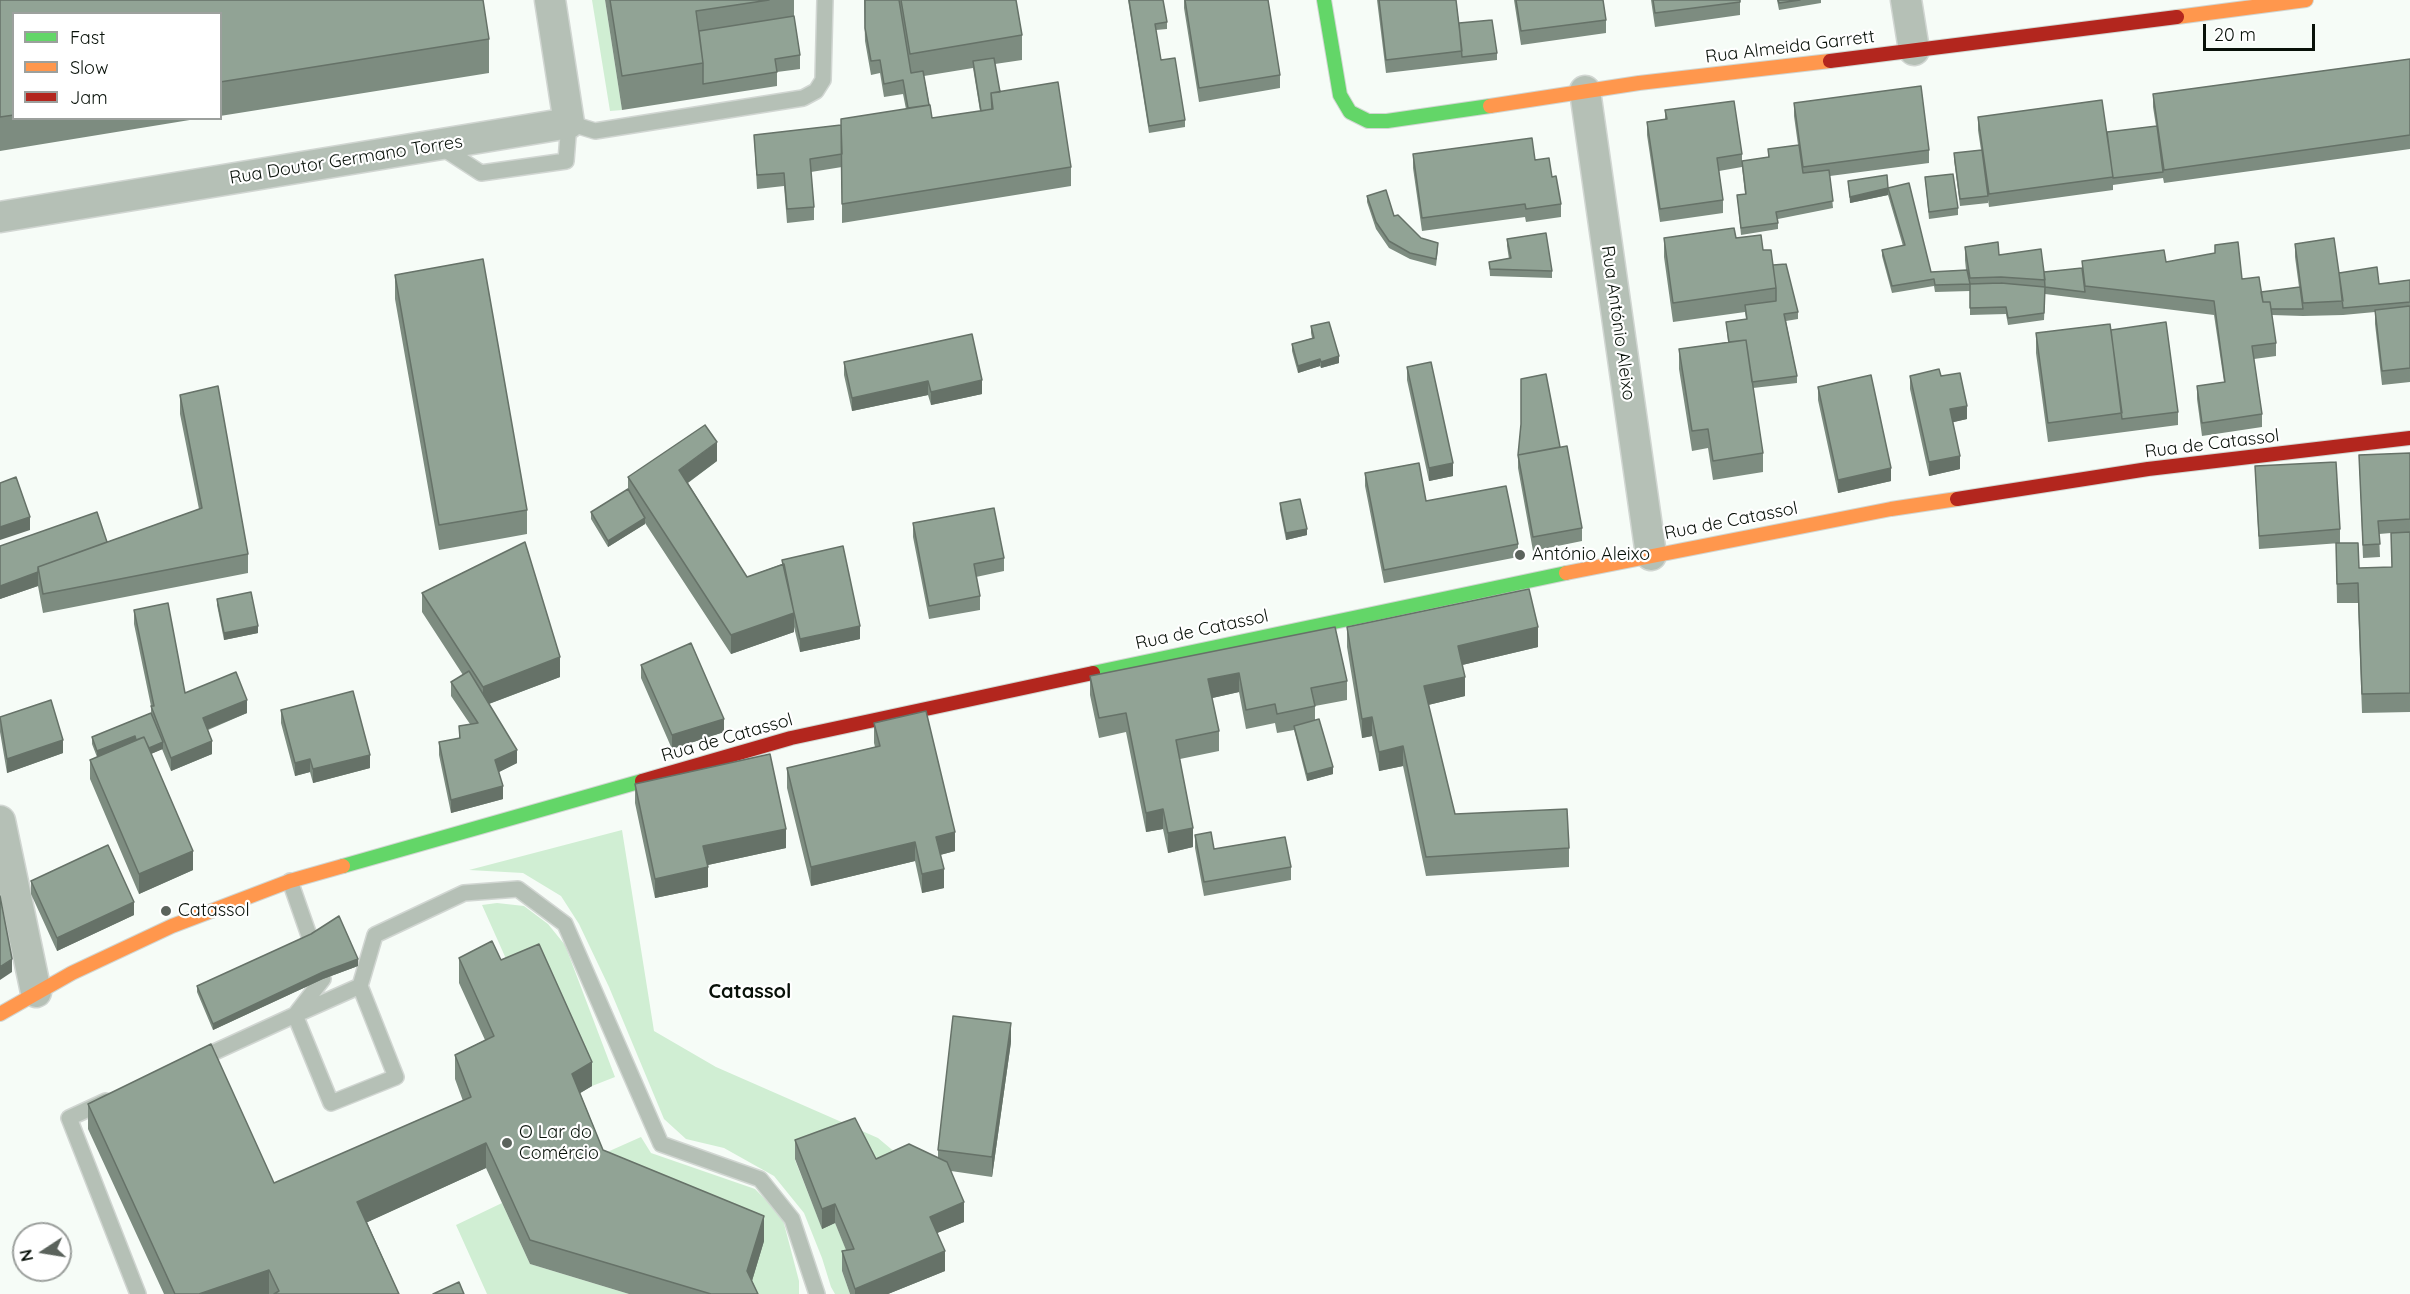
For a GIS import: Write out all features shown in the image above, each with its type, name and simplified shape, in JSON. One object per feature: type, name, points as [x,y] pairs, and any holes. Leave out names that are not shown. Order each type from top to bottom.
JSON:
[{"type":"main road","name":"Rua Almeida Garrett","points":[[1324,0],[1340,95],[1350,112],[1368,121],[1387,121],[1585,91],[1949,47],[2306,0]]},
{"type":"main road","name":"Rua de Catassol","points":[[0,1014],[36,992],[172,926],[290,881],[791,738],[845,725],[1651,555],[1891,509],[2148,469],[2410,438]]},
{"type":"street","points":[[550,0],[569,123]]},
{"type":"street","points":[[1906,0],[1914,50]]},
{"type":"street","name":"Rua António Aleixo","points":[[1585,91],[1651,555]]},
{"type":"street","name":"Rua Doutor Germano Torres","points":[[0,217],[569,123]]},
{"type":"street","points":[[0,821],[36,992]]},
{"type":"lane","points":[[569,123],[595,131],[803,98],[816,91],[823,80],[825,0]]},
{"type":"lane","points":[[290,881],[311,941]]},
{"type":"lane","points":[[294,1015],[331,1103],[396,1077],[360,986],[375,935],[464,893],[518,889],[566,924],[661,1144],[760,1179],[792,1219],[817,1294]]},
{"type":"lane","points":[[294,1015],[323,979]]},
{"type":"lane","points":[[187,1064],[360,986]]},
{"type":"lane","points":[[122,1093],[69,1118],[138,1294]]},
{"type":"green space","points":[[592,0],[605,0],[622,110],[610,111]]},
{"type":"green space","points":[[622,830],[654,1031],[716,1067],[878,1138],[909,1164],[795,1160],[822,1228],[835,1223],[854,1268],[842,1271],[850,1294],[835,1294],[804,1213],[774,1176],[724,1148],[686,1139],[664,1119],[609,987],[579,924],[561,896],[523,873],[469,870]]},
{"type":"green space","points":[[497,903],[524,906],[548,924],[565,945],[615,1077],[592,1086],[515,979],[482,905]]},
{"type":"green space","points":[[641,1137],[651,1153],[755,1189],[782,1216],[799,1281],[799,1294],[748,1294],[596,1157]]},
{"type":"green space","points":[[502,1203],[530,1264],[629,1294],[487,1294],[456,1225]]},
{"type":"building","points":[[0,0],[483,0],[489,39],[222,82],[222,12],[12,12],[12,115],[0,117]]},
{"type":"building","points":[[610,0],[769,0],[696,11],[703,63],[622,76]]},
{"type":"building","points":[[865,0],[899,0],[911,73],[923,71],[929,105],[908,108],[903,80],[884,84],[880,60],[871,61],[865,28]]},
{"type":"building","points":[[901,0],[1016,0],[1022,35],[910,54]]},
{"type":"building","points":[[1129,0],[1163,0],[1167,22],[1155,24],[1161,60],[1175,58],[1185,120],[1149,126]]},
{"type":"building","points":[[1185,0],[1268,0],[1280,75],[1199,88]]},
{"type":"building","points":[[1379,0],[1456,0],[1462,51],[1386,60]]},
{"type":"building","points":[[1516,0],[1603,0],[1606,20],[1521,31]]},
{"type":"building","points":[[1653,0],[1740,0],[1740,2],[1655,13]]},
{"type":"building","points":[[1778,0],[1800,0],[1779,3]]},
{"type":"building","points":[[794,16],[800,55],[775,59],[777,72],[703,84],[699,31]]},
{"type":"building","points":[[1492,20],[1497,53],[1462,57],[1459,23]]},
{"type":"building","points":[[994,58],[1000,92],[991,93],[992,109],[981,111],[973,61]]},
{"type":"building","points":[[2410,59],[2410,135],[2164,170],[2153,94]]},
{"type":"building","points":[[1058,82],[1071,167],[842,204],[841,119],[930,105],[932,118],[993,109],[991,93]]},
{"type":"building","points":[[1921,86],[1929,150],[1803,167],[1794,103]]},
{"type":"building","points":[[2102,100],[2113,177],[1989,194],[1978,117]]},
{"type":"building","points":[[1734,101],[1742,154],[1717,158],[1723,200],[1660,209],[1647,122],[1667,119],[1665,110]]},
{"type":"building","points":[[841,125],[842,154],[810,159],[814,207],[787,209],[784,173],[757,175],[754,135]]},
{"type":"building","points":[[2157,126],[2163,172],[2113,178],[2107,132]]},
{"type":"building","points":[[1532,138],[1535,160],[1549,158],[1552,177],[1556,176],[1561,204],[1526,209],[1525,204],[1422,218],[1413,154]]},
{"type":"building","points":[[1799,145],[1803,173],[1829,170],[1833,201],[1776,212],[1778,223],[1741,228],[1737,195],[1746,194],[1742,161],[1769,157],[1768,149]]},
{"type":"building","points":[[1982,150],[1988,196],[1960,199],[1954,153]]},
{"type":"building","points":[[1953,174],[1958,208],[1929,212],[1925,177]]},
{"type":"building","points":[[1887,175],[1888,188],[1850,197],[1848,181]]},
{"type":"building","points":[[1909,183],[1931,272],[1967,270],[1970,284],[1935,285],[1934,279],[1892,286],[1882,250],[1905,245],[1888,188]]},
{"type":"building","points":[[1386,190],[1394,216],[1398,215],[1421,238],[1438,243],[1436,259],[1410,253],[1389,241],[1376,222],[1367,196]]},
{"type":"building","points":[[1734,228],[1736,238],[1761,235],[1763,250],[1771,250],[1776,288],[1673,303],[1664,238]]},
{"type":"building","points":[[1546,233],[1552,271],[1490,269],[1489,262],[1511,258],[1507,239]]},
{"type":"building","points":[[2334,238],[2343,301],[2303,303],[2295,244]]},
{"type":"building","points":[[1998,242],[1999,255],[2041,249],[2045,280],[2001,277],[1970,278],[1965,247]]},
{"type":"building","points":[[2238,242],[2242,279],[2259,277],[2263,302],[2270,302],[2276,343],[2252,346],[2262,414],[2202,423],[2197,386],[2225,382],[2214,301],[2085,286],[2082,261],[2164,250],[2166,262],[2215,253],[2215,245]]},
{"type":"building","points":[[483,259],[527,510],[439,525],[395,275]]},
{"type":"building","points":[[1786,264],[1798,312],[1784,314],[1797,376],[1752,382],[1746,340],[1729,342],[1726,322],[1747,319],[1745,305],[1776,301],[1773,265]]},
{"type":"building","points":[[2377,267],[2379,284],[2410,280],[2410,302],[2343,308],[2339,273]]},
{"type":"building","points":[[2082,268],[2085,292],[2045,287],[2044,272]]},
{"type":"building","points":[[2001,283],[2045,287],[2044,313],[2008,318],[2006,307],[1970,308],[1970,284]]},
{"type":"building","points":[[2300,287],[2303,309],[2271,309],[2270,302],[2263,302],[2261,292]]},
{"type":"building","points":[[2410,306],[2410,368],[2382,371],[2375,310]]},
{"type":"building","points":[[1329,322],[1339,356],[1298,366],[1292,344],[1314,338],[1311,326]]},
{"type":"building","points":[[2166,322],[2178,412],[2122,419],[2111,330]]},
{"type":"building","points":[[2110,324],[2122,413],[2048,423],[2036,333]]},
{"type":"building","points":[[972,334],[982,380],[931,392],[928,381],[852,398],[844,362]]},
{"type":"building","points":[[1746,340],[1763,453],[1713,461],[1708,429],[1692,431],[1679,349]]},
{"type":"building","points":[[1431,362],[1453,463],[1429,468],[1407,367]]},
{"type":"building","points":[[1939,369],[1941,376],[1960,373],[1967,406],[1950,409],[1960,456],[1929,462],[1910,376]]},
{"type":"building","points":[[1546,374],[1560,447],[1518,455],[1521,379]]},
{"type":"building","points":[[1871,375],[1891,468],[1838,480],[1818,387]]},
{"type":"building","points":[[218,386],[248,554],[43,594],[38,567],[202,508],[180,395]]},
{"type":"building","points":[[705,425],[717,442],[679,470],[747,577],[784,564],[794,613],[731,635],[628,477]]},
{"type":"building","points":[[1567,446],[1582,528],[1533,537],[1518,455]]},
{"type":"building","points":[[2410,453],[2410,519],[2378,521],[2380,544],[2363,545],[2359,455]]},
{"type":"building","points":[[2336,462],[2340,529],[2259,536],[2255,466]]},
{"type":"building","points":[[1419,463],[1426,501],[1506,486],[1518,544],[1384,570],[1365,473]]},
{"type":"building","points":[[16,477],[30,517],[0,527],[0,483]]},
{"type":"building","points":[[628,489],[645,518],[608,541],[591,512]]},
{"type":"building","points":[[1300,499],[1307,529],[1286,533],[1280,503]]},
{"type":"building","points":[[994,508],[1004,558],[974,564],[980,596],[929,606],[913,523]]},
{"type":"building","points":[[97,512],[107,542],[38,567],[38,572],[0,586],[0,546]]},
{"type":"building","points":[[2410,532],[2410,693],[2362,694],[2358,583],[2337,584],[2336,543],[2358,543],[2359,568],[2392,567],[2391,533]]},
{"type":"building","points":[[525,542],[560,657],[483,687],[422,593]]},
{"type":"building","points":[[843,546],[860,626],[800,639],[782,560]]},
{"type":"building","points":[[1529,589],[1538,627],[1458,646],[1465,677],[1424,686],[1455,814],[1567,809],[1569,848],[1426,857],[1403,746],[1379,752],[1372,717],[1362,719],[1347,627]]},
{"type":"building","points":[[251,592],[258,626],[224,633],[217,599]]},
{"type":"building","points":[[168,603],[185,693],[236,672],[247,700],[203,718],[212,741],[171,758],[151,706],[154,706],[134,610]]},
{"type":"building","points":[[1335,627],[1347,681],[1311,688],[1315,706],[1277,714],[1275,704],[1246,710],[1239,673],[1208,679],[1219,731],[1176,740],[1193,828],[1168,833],[1163,809],[1146,813],[1126,713],[1099,718],[1090,676]]},
{"type":"building","points":[[691,643],[724,719],[672,735],[641,665]]},
{"type":"building","points":[[469,671],[517,750],[495,760],[503,786],[451,800],[439,742],[460,738],[459,726],[478,723],[451,682]]},
{"type":"building","points":[[353,691],[370,755],[313,769],[310,759],[295,763],[281,710]]},
{"type":"building","points":[[51,700],[63,740],[7,759],[0,717]]},
{"type":"building","points":[[926,711],[955,832],[936,837],[944,869],[922,874],[915,842],[811,867],[787,768],[880,746],[874,723]]},
{"type":"building","points":[[151,713],[163,742],[149,748],[144,737],[136,740],[135,736],[97,751],[92,737]]},
{"type":"building","points":[[1319,719],[1333,767],[1307,774],[1294,726]]},
{"type":"building","points":[[144,737],[193,851],[139,874],[90,760]]},
{"type":"building","points":[[770,754],[786,829],[703,846],[708,867],[655,879],[635,784]]},
{"type":"building","points":[[1211,832],[1214,849],[1285,837],[1291,867],[1204,882],[1195,835]]},
{"type":"building","points":[[108,845],[134,902],[57,938],[31,881]]},
{"type":"building","points":[[0,896],[12,959],[0,967]]},
{"type":"building","points":[[339,916],[358,959],[323,972],[213,1024],[197,986],[311,934]]},
{"type":"building","name":"O Lar do Comércio","points":[[492,941],[501,960],[539,944],[592,1062],[572,1074],[603,1150],[764,1216],[747,1271],[758,1294],[711,1294],[530,1240],[486,1143],[357,1202],[399,1294],[274,1294],[279,1291],[269,1270],[199,1294],[175,1294],[88,1104],[211,1044],[274,1183],[471,1097],[455,1055],[494,1036],[459,958]]},
{"type":"building","points":[[953,1016],[1011,1023],[992,1157],[938,1150]]},
{"type":"building","points":[[855,1118],[876,1159],[909,1144],[947,1162],[964,1202],[930,1217],[945,1251],[855,1289],[842,1251],[854,1249],[835,1204],[822,1209],[795,1140]]},
{"type":"building","points":[[459,1282],[464,1294],[433,1294]]},
{"type":"traffic: fast","points":[[1324,0],[1340,95],[1350,112],[1368,121],[1387,121],[1490,106]]},
{"type":"traffic: fast","points":[[1093,673],[1566,573]]},
{"type":"traffic: fast","points":[[343,866],[642,781]]},
{"type":"traffic: slow","points":[[2177,17],[2306,0]]},
{"type":"traffic: slow","points":[[1490,106],[1639,83],[1830,61]]},
{"type":"traffic: slow","points":[[1566,573],[1891,509],[1957,499]]},
{"type":"traffic: slow","points":[[0,1014],[72,973],[172,926],[290,881],[343,866]]},
{"type":"traffic: jam","points":[[1830,61],[2177,17]]},
{"type":"traffic: jam","points":[[1957,499],[2148,469],[2410,438]]},
{"type":"traffic: jam","points":[[642,781],[791,738],[1093,673]]},
{"type":"place","name":"António Aleixo","points":[[1520,555]]},
{"type":"place","name":"Catassol","points":[[166,911]]},
{"type":"place","name":"O Lar do Comércio","points":[[507,1143]]},
{"type":"district","name":"Catassol","points":[[750,992]]}]
